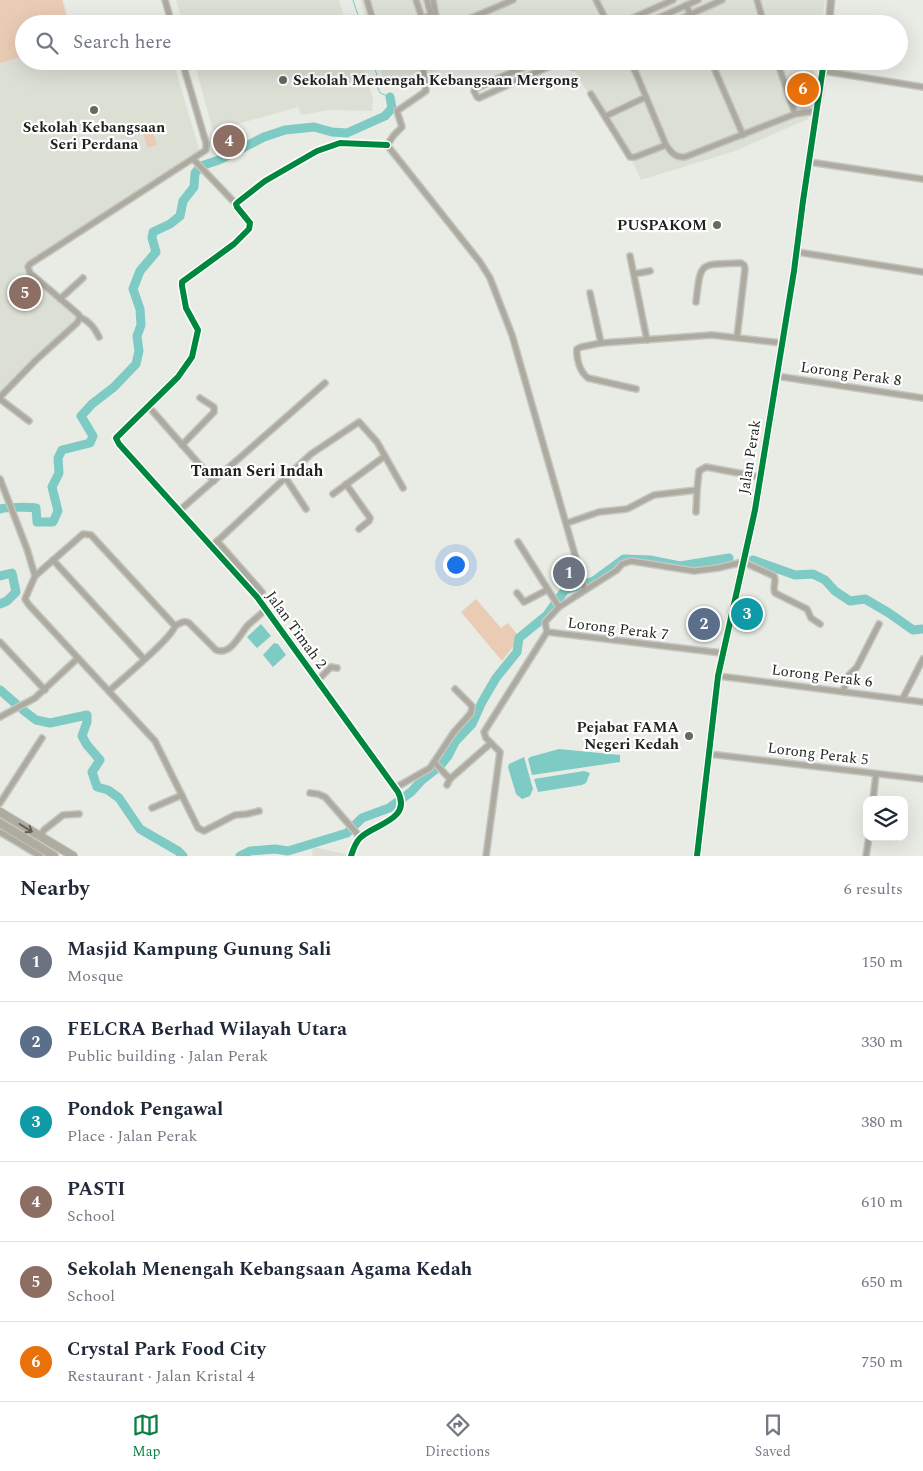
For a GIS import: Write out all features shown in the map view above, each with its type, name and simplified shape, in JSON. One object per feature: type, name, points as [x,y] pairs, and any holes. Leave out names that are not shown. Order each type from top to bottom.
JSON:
[{"type":"main road","points":[[0,812],[73,856]]},
{"type":"main road","points":[[0,824],[32,850],[54,856]]},
{"type":"street","points":[[165,0],[169,15]]},
{"type":"street","points":[[366,0],[371,15]]},
{"type":"street","points":[[416,0],[421,15]]},
{"type":"street","points":[[427,0],[431,15]]},
{"type":"street","points":[[433,0],[436,15]]},
{"type":"street","points":[[477,15],[513,0]]},
{"type":"street","points":[[639,15],[673,0]]},
{"type":"street","points":[[664,15],[698,0]]},
{"type":"street","points":[[686,5],[690,14],[722,0]]},
{"type":"street","points":[[757,0],[761,15]]},
{"type":"street","points":[[830,15],[831,0]]},
{"type":"street","points":[[598,1],[604,15]]},
{"type":"street","points":[[98,337],[94,327],[80,318],[30,273],[28,267],[195,161],[206,150],[207,146],[185,70]]},
{"type":"street","points":[[387,145],[402,127],[397,111],[426,91],[423,70]]},
{"type":"street","points":[[517,70],[475,89],[476,97],[479,98],[541,70]]},
{"type":"street","points":[[633,70],[666,145],[673,154],[680,158],[795,114],[817,112]]},
{"type":"street","points":[[715,70],[743,135]]},
{"type":"street","points":[[780,70],[795,114]]},
{"type":"street","points":[[823,71],[923,87]]},
{"type":"street","name":"Jalan Perak","points":[[698,856],[718,676],[755,510],[797,252],[823,71]]},
{"type":"street","points":[[591,94],[632,158],[666,145]]},
{"type":"street","points":[[606,116],[646,97]]},
{"type":"street","points":[[236,204],[270,178],[317,151],[340,142],[387,145],[480,262],[490,278],[512,335],[584,586]]},
{"type":"street","points":[[195,161],[236,204],[250,223],[249,229],[234,244],[182,282],[186,308],[198,330],[192,357],[178,377],[149,407],[214,480]]},
{"type":"street","points":[[809,162],[923,179]]},
{"type":"street","points":[[797,252],[923,272]]},
{"type":"street","points":[[630,256],[647,340]]},
{"type":"street","points":[[696,302],[700,272],[704,267],[709,265],[743,264],[745,269],[737,337]]},
{"type":"street","points":[[634,274],[650,271]]},
{"type":"street","points":[[60,299],[83,278]]},
{"type":"street","points":[[590,293],[601,343]]},
{"type":"street","points":[[29,421],[0,398],[80,318]]},
{"type":"street","points":[[636,389],[592,380],[582,372],[576,355],[577,349],[601,343],[712,335],[782,343]]},
{"type":"street","name":"Lorong Perak 8","points":[[776,376],[923,398]]},
{"type":"street","points":[[179,511],[325,383]]},
{"type":"street","points":[[182,445],[214,412],[214,408],[200,398]]},
{"type":"street","name":"Jalan Timah 2","points":[[149,407],[118,435],[116,438],[118,444],[257,597],[400,796],[402,803],[399,812],[394,818],[360,838]]},
{"type":"street","points":[[211,547],[311,454],[359,422],[378,442],[404,488]]},
{"type":"street","points":[[333,494],[385,456]]},
{"type":"street","points":[[696,512],[699,471],[706,467],[760,477]]},
{"type":"street","points":[[285,477],[306,509]]},
{"type":"street","points":[[0,479],[27,549],[35,576]]},
{"type":"street","points":[[346,484],[370,518],[369,521],[358,529]]},
{"type":"street","points":[[567,523],[599,512],[632,507],[654,494],[697,490]]},
{"type":"street","points":[[175,626],[91,535],[83,534],[35,576],[26,595],[27,602],[155,741],[198,828],[204,831],[235,815],[259,811]]},
{"type":"street","points":[[217,541],[262,592],[257,597]]},
{"type":"street","points":[[518,542],[558,606],[584,586],[617,570],[626,562],[631,561],[694,571],[743,562],[774,576],[775,593],[807,609],[811,618],[820,624]]},
{"type":"street","points":[[53,560],[144,659]]},
{"type":"street","points":[[517,593],[524,602],[547,590]]},
{"type":"street","name":"Lorong Perak 7","points":[[558,606],[548,617],[545,626],[547,632],[722,653]]},
{"type":"street","points":[[109,691],[174,631],[175,626],[183,622],[189,623],[216,650],[221,652],[234,644],[247,626],[266,609]]},
{"type":"street","points":[[843,691],[849,675],[857,667],[879,624]]},
{"type":"street","points":[[486,856],[500,752],[484,736],[484,729],[547,632]]},
{"type":"street","points":[[0,642],[45,690]]},
{"type":"street","points":[[0,717],[35,698],[78,658]]},
{"type":"street","points":[[903,698],[923,659]]},
{"type":"street","points":[[317,681],[331,667],[337,668]]},
{"type":"street","name":"Lorong Perak 6","points":[[718,676],[923,702]]},
{"type":"street","points":[[395,788],[437,765],[472,709],[472,706],[455,689]]},
{"type":"street","points":[[0,803],[42,738]]},
{"type":"street","points":[[447,784],[450,779],[491,743]]},
{"type":"street","name":"Lorong Perak 5","points":[[709,754],[923,780]]},
{"type":"street","points":[[437,765],[450,779]]},
{"type":"street","points":[[873,796],[876,774]]},
{"type":"street","points":[[310,794],[318,794],[325,797],[360,838],[351,856]]},
{"type":"street","points":[[152,808],[182,795]]},
{"type":"street","points":[[40,837],[44,830],[63,814],[79,814]]},
{"type":"street","points":[[0,832],[40,856]]},
{"type":"street","points":[[866,856],[868,841]]},
{"type":"shaded area","name":"Sekolah Kebangsaan Seri Perdana","points":[[0,0],[63,0],[67,15],[15,15],[15,70],[176,70],[201,156],[46,251],[23,269],[79,318],[0,399]]},
{"type":"shaded area","points":[[0,0],[62,0],[66,15],[15,15],[15,59],[0,63]]},
{"type":"shaded area","points":[[176,0],[339,0],[343,15],[180,15]]},
{"type":"shaded area","points":[[361,0],[825,0],[823,15],[365,15]]},
{"type":"shaded area","name":"Sekolah Menengah Kebangsaan Mergong","points":[[196,70],[365,70],[373,99],[372,111],[329,110],[301,115],[298,107],[213,131]]},
{"type":"shaded area","points":[[380,70],[422,70],[385,87]]},
{"type":"shaded area","points":[[427,70],[439,70],[430,74]]},
{"type":"shaded area","points":[[574,70],[815,70],[808,119],[735,151],[641,180],[634,165]]},
{"type":"shaded area","points":[[151,126],[157,145],[147,148],[142,129]]},
{"type":"shaded area","points":[[476,599],[501,628],[508,623],[517,634],[515,644],[502,661],[461,612]]},
{"type":"shaded area","points":[[313,847],[355,856],[312,856]]},
{"type":"water","points":[[261,624],[271,636],[257,648],[247,637]]},
{"type":"water","points":[[274,643],[278,644],[286,655],[273,667],[263,655]]},
{"type":"water","points":[[559,749],[620,755],[620,762],[532,775],[528,759],[530,757]]},
{"type":"water","points":[[524,757],[533,789],[530,796],[522,799],[516,794],[508,767],[509,764]]},
{"type":"water","points":[[584,771],[590,773],[586,783],[582,785],[538,792],[534,779]]},
{"type":"waterway","points":[[353,0],[358,15]]},
{"type":"waterway","points":[[375,70],[377,86],[380,93],[390,97]]},
{"type":"waterway","points":[[0,509],[36,508],[37,522],[53,522],[58,511],[52,487],[59,473],[58,458],[62,450],[90,443],[93,436],[81,416],[92,404],[114,387],[136,364],[139,351],[137,336],[141,325],[140,309],[133,289],[140,271],[156,252],[152,238],[153,232],[170,224],[180,216],[183,201],[194,187],[195,173],[201,166],[219,160],[264,137],[285,130],[314,127],[332,132],[347,133],[385,116],[392,108],[390,97]]},
{"type":"waterway","points":[[240,856],[250,851],[275,849],[288,851],[347,833],[362,818],[389,808],[411,792],[422,780],[440,766],[448,756],[455,742],[472,724],[496,678],[517,652],[519,638],[547,615],[565,590],[594,581],[624,559],[650,560],[680,566],[729,558]]},
{"type":"waterway","points":[[753,560],[795,575],[813,574],[825,580],[835,591],[850,601],[865,599],[913,630],[923,629]]},
{"type":"waterway","points":[[0,576],[12,573],[16,592],[7,601],[0,604]]},
{"type":"waterway","points":[[0,690],[16,704]]},
{"type":"waterway","points":[[23,710],[36,720],[50,723],[87,715],[87,722],[82,736],[100,760],[92,772],[97,787],[108,790],[119,798],[140,829],[178,851],[183,856]]},
{"type":"cycle path","points":[[697,856],[718,676],[755,510],[794,271],[823,70]]},
{"type":"cycle path","points":[[351,856],[355,844],[360,838],[396,815],[400,809],[401,801],[398,792],[257,597],[119,444],[116,438],[178,377],[192,357],[198,330],[186,308],[182,282],[234,244],[249,229],[250,223],[236,204],[265,181],[317,151],[340,143],[387,145]]},
{"type":"place","name":"Sekolah Menengah Kebangsaan Mergong","points":[[283,80]]},
{"type":"place","name":"Crystal Park Food City","points":[[803,89]]},
{"type":"place","name":"Sekolah Kebangsaan Seri Perdana","points":[[94,110]]},
{"type":"place","name":"PASTI","points":[[229,141]]},
{"type":"place","name":"PUSPAKOM","points":[[717,225]]},
{"type":"place","name":"Sekolah Menengah Kebangsaan Agama Kedah","points":[[25,293]]},
{"type":"place","name":"Masjid Kampung Gunung Sali","points":[[569,573]]},
{"type":"place","name":"Pondok Pengawal","points":[[747,614]]},
{"type":"place","name":"FELCRA Berhad Wilayah Utara","points":[[704,624]]},
{"type":"place","name":"Pejabat FAMA Negeri Kedah","points":[[689,736]]},
{"type":"district","name":"Taman Seri Indah","points":[[257,471]]}]
